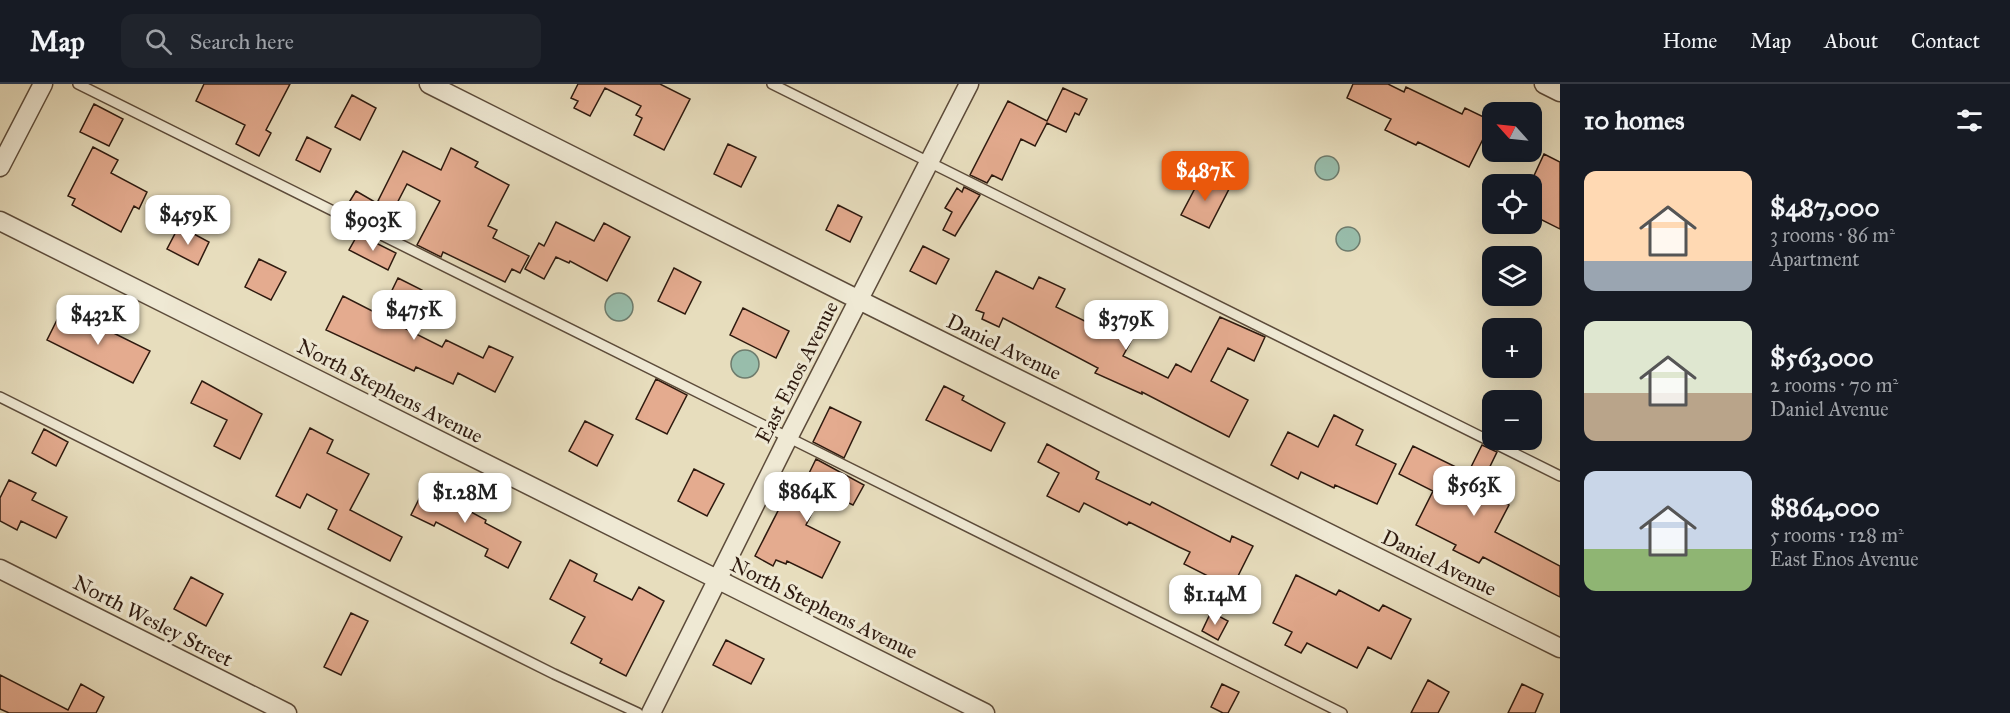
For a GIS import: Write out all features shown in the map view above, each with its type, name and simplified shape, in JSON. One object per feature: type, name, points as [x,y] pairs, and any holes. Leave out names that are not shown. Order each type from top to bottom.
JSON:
[{"type":"street","points":[[0,167],[43,84]]},
{"type":"street","name":"Daniel Avenue","points":[[429,84],[1560,648]]},
{"type":"street","name":"East Enos Avenue","points":[[651,713],[788,438],[969,84]]},
{"type":"street","points":[[1544,84],[1560,92]]},
{"type":"street","name":"North Stephens Avenue","points":[[0,221],[986,713]]},
{"type":"street","name":"North Wesley Street","points":[[0,569],[287,713]]},
{"type":"lane","points":[[78,84],[1342,713]]},
{"type":"lane","points":[[772,84],[1560,476]]},
{"type":"lane","points":[[0,397],[544,669],[638,713]]},
{"type":"shaded area","points":[[1327,156],[1332,157],[1338,163],[1338,173],[1332,179],[1327,180],[1322,179],[1316,173],[1315,168],[1316,163],[1322,157]]},
{"type":"shaded area","points":[[1348,227],[1353,228],[1359,234],[1359,244],[1353,250],[1348,251],[1343,250],[1337,244],[1336,239],[1337,234],[1343,228]]},
{"type":"shaded area","points":[[619,293],[629,297],[633,307],[629,317],[619,321],[609,317],[605,307],[609,297]]},
{"type":"shaded area","points":[[745,350],[755,354],[759,364],[755,374],[745,378],[735,374],[731,364],[735,354]]},
{"type":"building","points":[[204,84],[290,84],[266,130],[271,133],[259,156],[236,144],[245,125],[196,101]]},
{"type":"building","points":[[578,84],[660,84],[690,99],[664,150],[634,135],[642,118],[636,115],[641,106],[605,88],[590,116],[574,108],[578,101],[571,98]]},
{"type":"building","points":[[1353,84],[1388,84],[1404,92],[1406,87],[1462,114],[1465,108],[1482,116],[1482,141],[1469,167],[1418,142],[1416,145],[1385,130],[1391,119],[1347,98]]},
{"type":"building","points":[[1063,88],[1087,99],[1079,115],[1075,113],[1066,132],[1047,123],[1035,146],[1021,139],[1002,180],[992,175],[987,183],[970,175],[1008,101],[1047,121]]},
{"type":"building","points":[[352,95],[376,108],[360,140],[335,127]]},
{"type":"building","points":[[94,104],[123,119],[109,146],[80,132]]},
{"type":"building","points":[[307,137],[331,149],[320,172],[296,160]]},
{"type":"building","points":[[728,144],[756,157],[741,187],[714,174]]},
{"type":"building","points":[[93,147],[118,160],[111,173],[147,192],[139,209],[134,206],[121,232],[72,205],[75,199],[68,196]]},
{"type":"building","points":[[451,148],[478,162],[475,167],[509,185],[488,226],[497,230],[493,238],[529,256],[520,273],[512,269],[505,282],[443,252],[441,257],[417,245],[440,201],[407,184],[394,209],[378,201],[403,151],[441,170]]},
{"type":"building","points":[[1544,154],[1560,162],[1560,229],[1542,220],[1542,174],[1535,174]]},
{"type":"building","points":[[1202,175],[1229,189],[1209,228],[1181,215]]},
{"type":"building","points":[[964,187],[980,195],[955,236],[943,230],[952,212],[945,208],[957,188],[962,192]]},
{"type":"building","points":[[356,191],[375,202],[365,219],[345,209]]},
{"type":"building","points":[[838,205],[862,217],[850,242],[826,230]]},
{"type":"building","points":[[556,222],[594,241],[604,223],[630,237],[607,281],[570,261],[569,263],[556,257],[544,279],[525,269],[539,243],[544,246]]},
{"type":"building","points":[[179,226],[209,242],[198,265],[167,249]]},
{"type":"building","points":[[358,234],[396,253],[388,270],[349,250]]},
{"type":"building","points":[[923,246],[949,259],[936,284],[910,271]]},
{"type":"building","points":[[259,259],[286,272],[271,300],[245,287]]},
{"type":"building","points":[[674,268],[701,282],[685,314],[658,301]]},
{"type":"building","points":[[996,271],[1033,289],[1039,277],[1065,289],[1056,307],[1105,331],[1110,321],[1135,334],[1123,356],[1168,378],[1176,364],[1191,372],[1220,317],[1265,337],[1254,361],[1228,348],[1211,381],[1248,400],[1229,437],[1142,392],[1142,394],[1095,373],[1098,368],[1003,318],[999,327],[982,319],[984,313],[976,310]]},
{"type":"building","points":[[398,278],[422,290],[404,328],[442,347],[446,340],[483,358],[489,346],[513,357],[495,392],[458,373],[453,384],[416,367],[414,371],[326,330],[343,296],[380,315]]},
{"type":"building","points":[[63,308],[150,351],[133,383],[47,340]]},
{"type":"building","points":[[743,308],[789,331],[776,358],[730,335]]},
{"type":"building","points":[[656,379],[687,395],[667,434],[636,419]]},
{"type":"building","points":[[202,381],[262,414],[240,459],[214,446],[227,420],[191,403]]},
{"type":"building","points":[[944,386],[964,396],[962,400],[1005,423],[991,451],[926,420]]},
{"type":"building","points":[[830,407],[861,422],[844,458],[813,442]]},
{"type":"building","points":[[1334,415],[1363,430],[1356,445],[1396,464],[1377,504],[1335,485],[1334,488],[1301,472],[1298,479],[1271,465],[1288,432],[1318,447]]},
{"type":"building","points":[[585,421],[613,435],[597,466],[569,451]]},
{"type":"building","points":[[310,428],[333,440],[327,453],[369,474],[350,510],[402,537],[390,561],[328,529],[337,510],[307,494],[300,508],[276,496]]},
{"type":"building","points":[[44,429],[68,442],[56,466],[32,453]]},
{"type":"building","points":[[1047,444],[1099,472],[1096,479],[1150,505],[1152,502],[1230,542],[1232,536],[1253,546],[1229,594],[1209,584],[1212,578],[1184,564],[1190,552],[1129,522],[1127,525],[1084,503],[1079,512],[1047,496],[1059,473],[1038,462]]},
{"type":"building","points":[[1482,445],[1482,450],[1497,452],[1479,489],[1509,505],[1495,532],[1560,566],[1560,597],[1483,557],[1479,563],[1453,550],[1456,545],[1416,525],[1433,491],[1399,474],[1413,446],[1468,473]]},
{"type":"building","points":[[816,459],[864,485],[853,505],[830,494],[828,498],[821,495],[806,525],[840,542],[822,578],[787,561],[786,564],[776,560],[773,566],[755,556],[783,501],[793,506]]},
{"type":"building","points":[[694,469],[724,484],[707,516],[678,501]]},
{"type":"building","points":[[9,480],[36,493],[32,500],[67,517],[56,538],[21,521],[17,530],[0,521],[0,498]]},
{"type":"building","points":[[428,481],[451,492],[447,499],[521,542],[508,568],[485,556],[488,549],[436,522],[434,526],[411,515]]},
{"type":"building","points":[[570,560],[597,574],[594,581],[632,600],[639,587],[664,601],[626,676],[600,663],[602,659],[571,643],[585,617],[550,599]]},
{"type":"building","points":[[1296,575],[1336,595],[1339,590],[1379,611],[1383,605],[1411,619],[1391,659],[1368,647],[1357,668],[1307,643],[1301,653],[1285,645],[1292,632],[1273,623]]},
{"type":"building","points":[[191,577],[223,594],[206,626],[174,609]]},
{"type":"building","points":[[1211,612],[1228,621],[1218,640],[1202,631]]},
{"type":"building","points":[[351,613],[368,621],[341,675],[324,667]]},
{"type":"building","points":[[726,640],[764,659],[751,684],[713,665]]},
{"type":"building","points":[[0,675],[68,710],[81,684],[104,697],[96,713],[9,713],[0,709]]},
{"type":"building","points":[[1428,680],[1449,692],[1438,713],[1411,713]]},
{"type":"building","points":[[1222,684],[1239,692],[1228,713],[1211,707]]},
{"type":"building","points":[[1522,684],[1543,694],[1535,713],[1508,713]]}]
